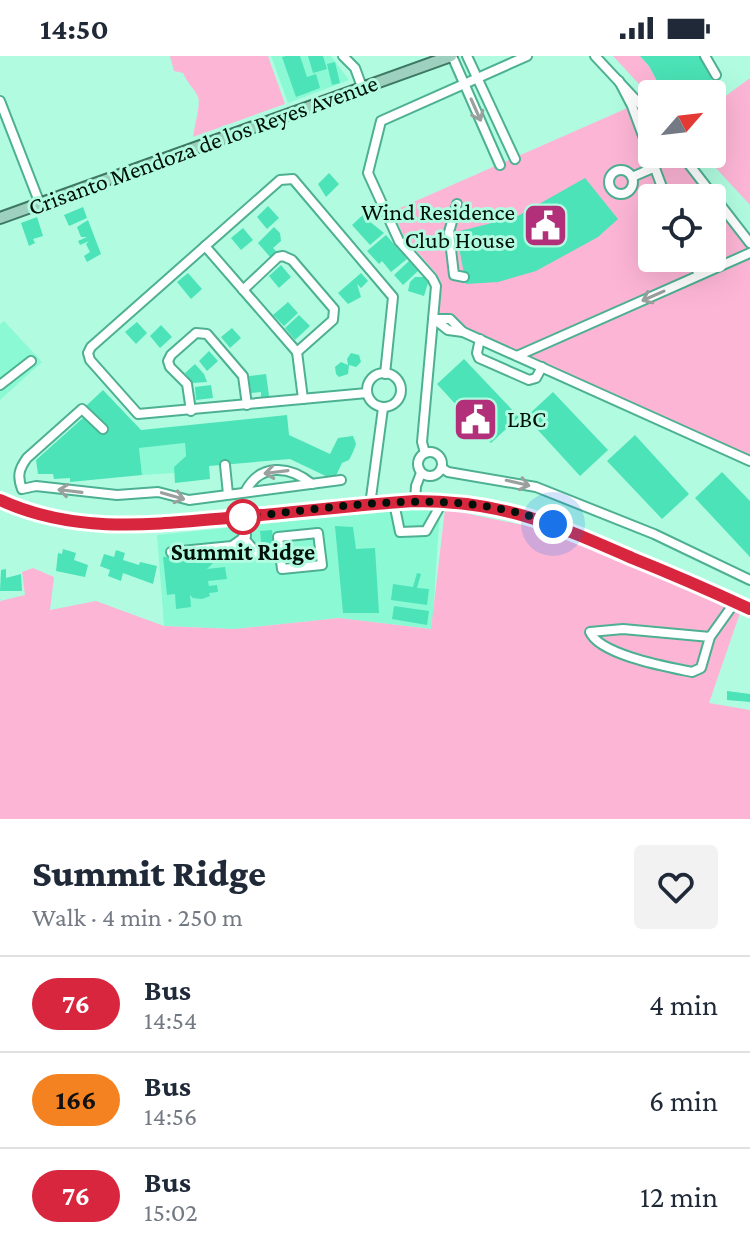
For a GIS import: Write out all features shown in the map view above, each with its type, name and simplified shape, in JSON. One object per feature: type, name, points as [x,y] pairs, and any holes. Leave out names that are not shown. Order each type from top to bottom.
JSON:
[{"type":"main road","name":"Crisanto Mendoza de los Reyes Avenue","points":[[0,218],[451,56]]},
{"type":"main road","points":[[0,500],[56,520],[113,527],[415,501],[482,505],[537,518],[750,609]]},
{"type":"street","points":[[343,56],[355,68],[362,87]]},
{"type":"street","points":[[451,56],[500,165]]},
{"type":"street","points":[[467,56],[515,159]]},
{"type":"street","points":[[425,453],[422,442],[436,286],[399,241],[368,173],[381,121],[527,56]]},
{"type":"street","points":[[595,56],[638,102]]},
{"type":"street","points":[[705,56],[716,75]]},
{"type":"street","points":[[619,81],[638,124]]},
{"type":"street","points":[[0,101],[40,204]]},
{"type":"street","points":[[632,177],[653,168],[660,184]]},
{"type":"street","points":[[692,168],[750,243]]},
{"type":"street","points":[[367,393],[138,414],[90,360],[88,353],[91,347],[280,180],[293,179],[393,297],[385,374]]},
{"type":"street","points":[[457,204],[449,232],[454,275],[464,277]]},
{"type":"street","points":[[205,246],[297,352],[303,399]]},
{"type":"street","points":[[517,356],[750,253]]},
{"type":"street","points":[[243,290],[278,257],[292,260],[334,309],[335,315],[297,352]]},
{"type":"street","points":[[433,319],[450,319],[463,332],[750,461]]},
{"type":"street","points":[[191,411],[187,384],[168,361],[196,333],[201,332],[207,334],[240,372],[245,382],[247,405]]},
{"type":"street","points":[[480,339],[479,358],[529,380],[536,378],[542,367]]},
{"type":"street","points":[[0,385],[31,361]]},
{"type":"street","points":[[385,374],[396,378],[401,394],[394,404],[383,408],[373,403],[367,393],[372,379],[385,374]]},
{"type":"street","points":[[370,505],[383,408]]},
{"type":"street","points":[[103,429],[82,409],[21,466],[18,479],[22,489],[36,486],[117,495],[158,492],[189,500],[341,480]]},
{"type":"street","points":[[43,443],[56,442]]},
{"type":"street","points":[[415,501],[421,473],[418,462],[425,453],[433,452],[440,456],[442,468],[438,474],[432,477],[421,473]]},
{"type":"street","points":[[225,465],[228,494]]},
{"type":"street","points":[[442,468],[448,472],[536,487],[565,497],[654,534],[750,580]]},
{"type":"street","points":[[245,492],[258,475],[270,470],[293,471],[312,484]]},
{"type":"street","points":[[394,503],[400,532],[426,531],[443,501]]},
{"type":"street","points":[[171,552],[232,546],[246,536],[245,517]]},
{"type":"street","points":[[318,533],[322,565],[282,569],[280,553],[278,537],[318,533]]},
{"type":"street","points":[[243,537],[258,555],[280,553]]},
{"type":"street","points":[[710,637],[623,629],[590,632],[591,637],[600,643],[624,654],[692,672],[701,668],[710,637],[735,602]]},
{"type":"shaded area","points":[[170,56],[268,56],[285,104],[193,137],[199,100],[183,73],[174,71]]},
{"type":"shaded area","points":[[271,56],[331,56],[349,80],[288,103]]},
{"type":"shaded area","points":[[613,56],[640,56],[656,80],[638,80],[638,83]]},
{"type":"shaded area","points":[[750,78],[750,205],[716,168],[726,168],[726,96]]},
{"type":"shaded area","points":[[623,86],[638,105],[638,168],[687,168],[699,184],[638,184],[638,272],[726,272],[726,218],[750,249],[750,461],[469,335],[451,316],[439,315],[442,284],[404,237],[393,211],[632,106]]},
{"type":"shaded area","points":[[4,321],[42,362],[0,400],[0,324]]},
{"type":"shaded area","points":[[185,443],[186,456],[174,467],[175,473],[142,475],[139,448]]},
{"type":"shaded area","points":[[445,509],[547,530],[740,613],[709,703],[750,710],[750,819],[0,819],[0,601],[25,595],[22,572],[33,568],[54,577],[50,610],[96,601],[164,626],[234,629],[339,618],[431,629]]},
{"type":"shaded area","points":[[440,510],[432,629],[339,618],[234,629],[164,626],[157,535],[390,511]]},
{"type":"building","points":[[300,56],[307,77],[316,74],[320,88],[296,97],[282,57]]},
{"type":"building","points":[[308,56],[323,56],[327,69],[313,73]]},
{"type":"building","points":[[640,56],[700,56],[712,80],[656,80]]},
{"type":"building","points":[[335,62],[340,83],[332,85],[327,64]]},
{"type":"building","points":[[329,173],[339,184],[326,197],[318,184]]},
{"type":"building","name":"Wind Residence Club House","points":[[585,178],[618,219],[598,237],[536,271],[498,282],[466,284],[456,232],[516,217]]},
{"type":"building","points":[[268,206],[279,218],[267,229],[257,217]]},
{"type":"building","points":[[83,207],[87,218],[69,226],[64,215]]},
{"type":"building","points":[[366,212],[371,218],[369,221],[384,233],[370,245],[352,225]]},
{"type":"building","points":[[37,217],[43,236],[33,239],[35,243],[29,246],[21,223]]},
{"type":"building","points":[[88,220],[101,254],[87,262],[84,256],[90,252],[86,244],[89,241],[80,245],[78,241],[87,237],[81,237],[77,227]]},
{"type":"building","points":[[274,227],[280,233],[281,241],[273,248],[276,251],[270,257],[258,243]]},
{"type":"building","points":[[243,228],[253,240],[241,250],[231,238]]},
{"type":"building","points":[[386,235],[407,259],[391,272],[367,251]]},
{"type":"building","points":[[409,261],[418,271],[403,285],[394,275]]},
{"type":"building","points":[[281,265],[291,277],[279,288],[269,276]]},
{"type":"building","points":[[188,273],[202,289],[191,299],[177,282]]},
{"type":"building","points":[[361,273],[368,281],[361,288],[357,284],[361,297],[348,304],[338,293]]},
{"type":"building","points":[[415,277],[424,277],[428,283],[424,296],[408,291]]},
{"type":"building","points":[[288,302],[298,313],[284,326],[273,315]]},
{"type":"building","points":[[299,315],[310,326],[295,340],[285,328]]},
{"type":"building","points":[[137,322],[147,333],[136,344],[125,332]]},
{"type":"building","points":[[161,325],[172,337],[160,348],[150,336]]},
{"type":"building","points":[[232,328],[241,338],[230,348],[221,337]]},
{"type":"building","points":[[209,351],[218,361],[207,371],[199,361]]},
{"type":"building","points":[[351,353],[359,355],[361,362],[356,367],[349,365],[348,374],[339,377],[335,367],[341,362],[348,365],[347,359]]},
{"type":"building","points":[[464,359],[519,417],[491,443],[437,384]]},
{"type":"building","points":[[195,364],[207,382],[193,383],[185,373]]},
{"type":"building","points":[[266,374],[269,396],[261,397],[261,392],[251,393],[249,376]]},
{"type":"building","points":[[211,385],[213,398],[196,400],[195,387]]},
{"type":"building","points":[[103,390],[141,430],[287,415],[289,435],[330,454],[338,438],[353,436],[356,444],[334,480],[290,459],[209,466],[210,479],[175,483],[174,467],[186,456],[185,443],[139,448],[142,475],[70,482],[70,478],[54,479],[53,474],[38,474],[36,460],[84,417],[102,434],[108,428],[86,406]]},
{"type":"building","points":[[553,392],[608,450],[580,476],[526,417]]},
{"type":"building","points":[[635,435],[689,494],[662,519],[607,461]]},
{"type":"building","points":[[722,472],[750,501],[750,557],[695,498]]},
{"type":"building","points":[[335,526],[353,527],[356,549],[375,548],[379,613],[343,613]]},
{"type":"building","points":[[272,530],[274,549],[262,550],[260,531]]},
{"type":"building","points":[[63,549],[76,553],[74,560],[88,565],[85,577],[56,571],[58,553],[62,554]]},
{"type":"building","points":[[116,550],[125,553],[123,560],[157,566],[153,584],[123,573],[121,581],[108,576],[110,570],[100,566],[104,554],[114,557]]},
{"type":"building","points":[[198,554],[199,562],[205,556],[213,563],[207,569],[225,567],[227,579],[208,581],[209,586],[217,585],[218,592],[209,593],[210,596],[202,599],[190,595],[191,607],[176,609],[175,594],[167,595],[163,557]]},
{"type":"building","points":[[6,569],[6,578],[21,574],[22,591],[0,591],[1,570]]},
{"type":"building","points":[[417,573],[421,574],[417,588],[429,589],[427,605],[391,600],[393,584],[413,587]]},
{"type":"building","points":[[394,606],[429,611],[427,625],[392,619]]},
{"type":"building","points":[[727,691],[750,694],[750,702],[727,700]]},
{"type":"bus line","name":"76","points":[[0,500],[56,520],[113,527],[415,501],[482,505],[537,518],[568,530],[750,609]]},
{"type":"place","name":"Wind Residence Club House","points":[[546,226]]},
{"type":"place","name":"LBC","points":[[476,419]]},
{"type":"place","name":"Summit Ridge","points":[[243,517]]},
{"type":"route","points":[[243,517],[415,501],[452,501],[482,505],[553,524]]}]
